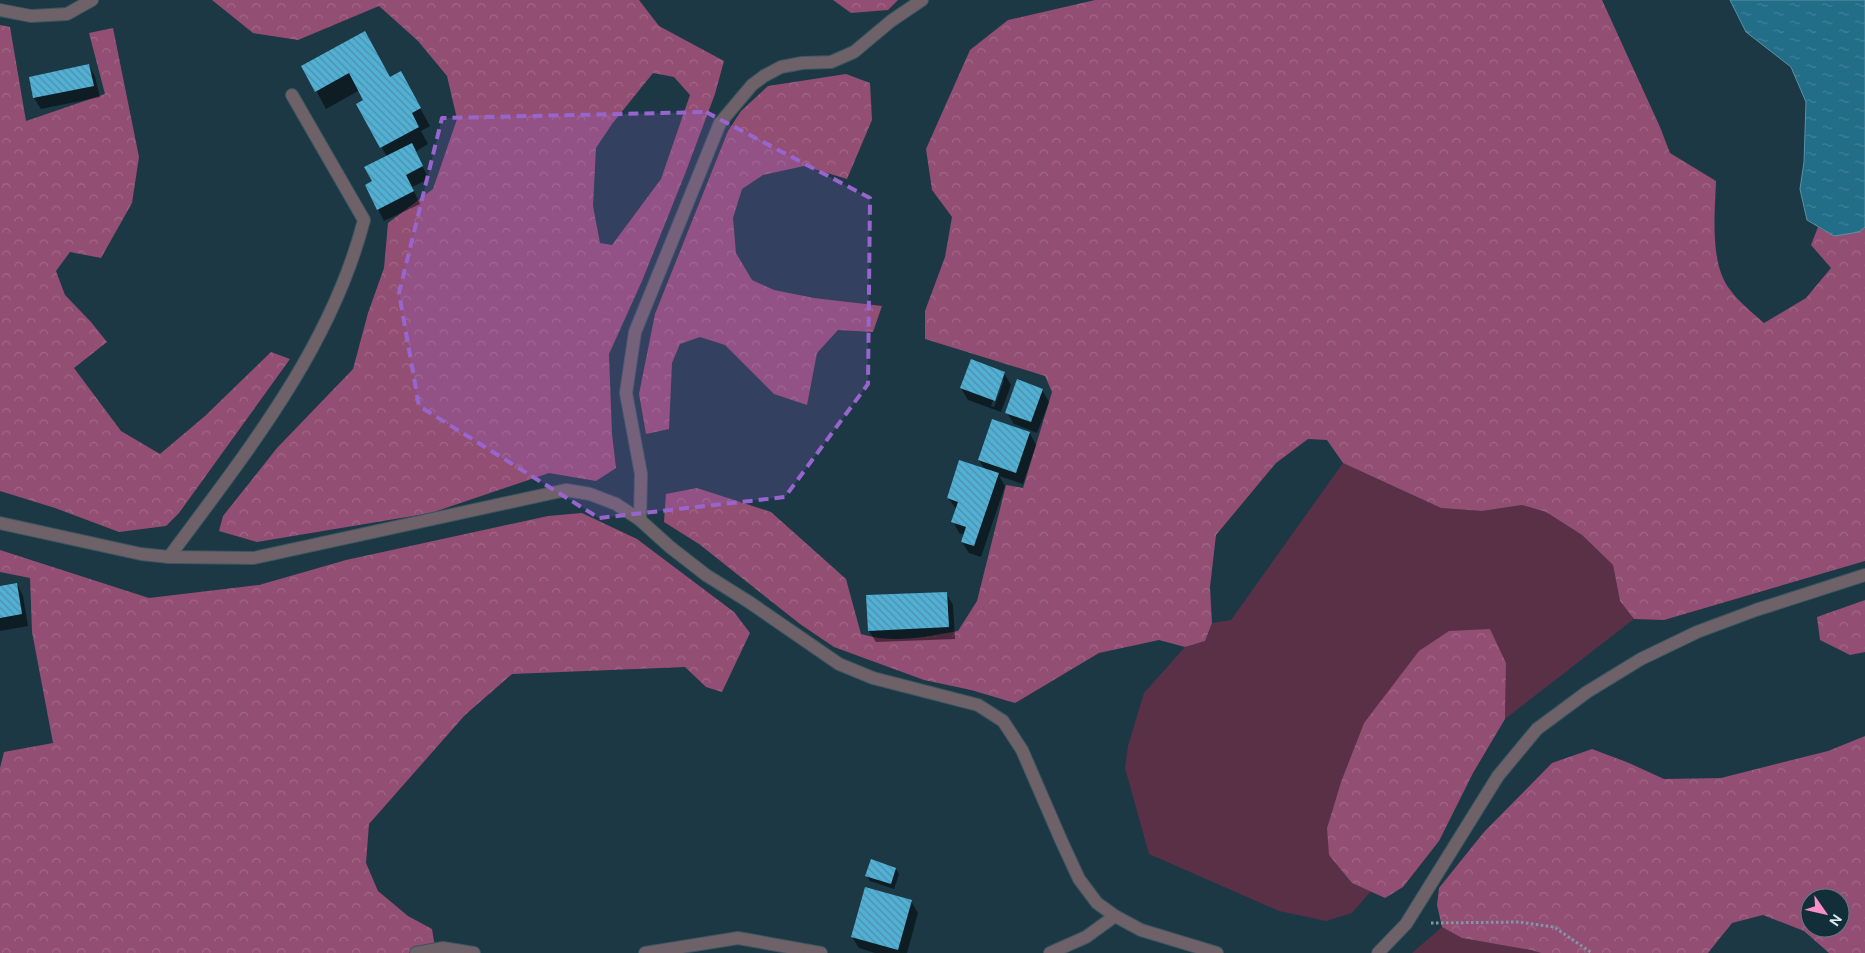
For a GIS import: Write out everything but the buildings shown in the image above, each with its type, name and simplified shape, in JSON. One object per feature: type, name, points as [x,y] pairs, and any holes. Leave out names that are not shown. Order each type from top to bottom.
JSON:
[{"type":"street","points":[[0,10],[31,16],[67,14],[92,0]]},
{"type":"street","points":[[640,520],[641,474],[626,393],[635,332],[720,123],[752,85],[764,76],[781,67],[802,63],[831,62],[854,52],[890,21],[922,0]]},
{"type":"street","points":[[169,558],[235,467],[303,366],[338,298],[358,244],[364,220],[292,95]]},
{"type":"street","points":[[0,523],[141,554],[169,558],[254,558],[566,490],[599,497],[616,504],[640,520],[670,547],[706,575],[750,602],[839,664],[873,678],[978,705],[1004,721],[1022,750],[1079,879],[1097,903],[1115,916],[1141,930],[1217,953]]},
{"type":"street","points":[[1378,953],[1406,924],[1498,776],[1544,723],[1587,692],[1633,664],[1696,632],[1756,610],[1865,575]]},
{"type":"street","points":[[1050,953],[1086,937],[1115,916]]},
{"type":"street","points":[[645,953],[738,938],[821,953]]},
{"type":"street","points":[[416,953],[443,948],[474,953]]},
{"type":"path","points":[[1406,924],[1452,921],[1513,922],[1554,927],[1592,953]]},
{"type":"highlighted area","points":[[706,112],[870,198],[868,384],[785,497],[599,518],[419,406],[399,293],[442,118]]},
{"type":"shaded area","points":[[1343,463],[1441,508],[1482,511],[1522,505],[1546,512],[1582,535],[1613,565],[1620,601],[1634,619],[1505,719],[1506,663],[1364,723],[1341,782],[1327,828],[1352,883],[1371,891],[1352,913],[1326,921],[1279,911],[1149,854],[1125,768],[1128,746],[1144,693],[1185,647],[1205,641],[1212,623],[1231,620]]},
{"type":"shaded area","points":[[1442,927],[1463,938],[1541,953],[1412,953]]},
{"type":"green space","points":[[212,0],[639,0],[659,26],[724,61],[715,94],[685,174],[642,281],[609,354],[612,434],[616,468],[596,481],[549,473],[431,513],[257,542],[219,531],[223,516],[277,448],[353,369],[368,313],[384,268],[388,223],[433,189],[457,119],[447,76],[418,41],[379,6],[298,40],[253,33]],"holes":[[[653,73],[674,77],[690,95],[661,179],[612,245],[600,243],[593,206],[596,148],[612,124]]]},
{"type":"green space","points":[[833,0],[898,0],[888,10],[851,13]]},
{"type":"green space","points":[[1095,0],[1602,0],[1670,153],[1716,181],[1715,238],[1719,267],[1731,291],[1742,304],[1764,323],[1806,298],[1831,268],[1811,245],[1818,227],[1834,236],[1859,232],[1865,227],[1865,561],[1664,620],[1634,619],[1620,601],[1613,565],[1582,535],[1546,512],[1522,505],[1482,511],[1441,508],[1343,463],[1327,440],[1308,439],[1276,463],[1216,535],[1210,587],[1212,623],[1205,641],[1185,647],[1159,640],[1099,653],[1015,703],[971,690],[924,680],[834,647],[800,624],[699,544],[664,522],[666,494],[697,488],[771,512],[846,579],[861,634],[885,639],[897,639],[958,631],[977,601],[1006,485],[1023,488],[1052,392],[1045,376],[925,339],[925,311],[945,257],[952,217],[932,190],[926,149],[970,50],[1008,20]]},
{"type":"green space","points":[[0,25],[10,27],[26,121],[105,94],[89,33],[113,28],[139,157],[132,203],[101,258],[70,252],[56,271],[65,295],[107,342],[74,368],[121,431],[160,454],[205,416],[271,352],[290,359],[179,513],[166,526],[119,532],[55,508],[0,491]]},
{"type":"green space","points":[[846,74],[870,83],[872,120],[847,179],[804,166],[763,175],[742,189],[733,218],[736,253],[752,280],[774,290],[814,298],[882,306],[873,332],[838,330],[817,353],[807,405],[774,394],[725,345],[700,337],[680,344],[672,363],[669,429],[646,434],[639,394],[655,314],[728,131],[741,111],[768,86]]},
{"type":"green space","points":[[582,513],[637,539],[734,612],[750,633],[722,692],[706,687],[685,667],[512,674],[465,715],[369,824],[366,863],[378,891],[408,916],[432,929],[436,953],[0,953],[0,768],[4,752],[53,743],[32,632],[30,578],[0,572],[0,550],[149,598],[259,585],[346,560],[548,516]]},
{"type":"green space","points":[[1865,600],[1865,652],[1850,655],[1820,640],[1817,617]]},
{"type":"green space","points":[[1490,629],[1506,663],[1505,719],[1473,773],[1439,841],[1403,887],[1385,898],[1352,883],[1329,855],[1327,828],[1341,782],[1364,723],[1419,651],[1449,631]]},
{"type":"green space","points":[[1865,736],[1865,953],[1829,953],[1812,938],[1850,938],[1850,888],[1800,888],[1800,929],[1763,915],[1732,923],[1708,953],[1541,953],[1462,938],[1442,927],[1437,905],[1439,888],[1484,832],[1552,763],[1592,749],[1664,779],[1721,778],[1828,751]]},
{"type":"water","points":[[1730,0],[1865,0],[1865,227],[1859,232],[1834,236],[1807,220],[1800,189],[1804,162],[1806,102],[1791,67],[1746,32]]}]
